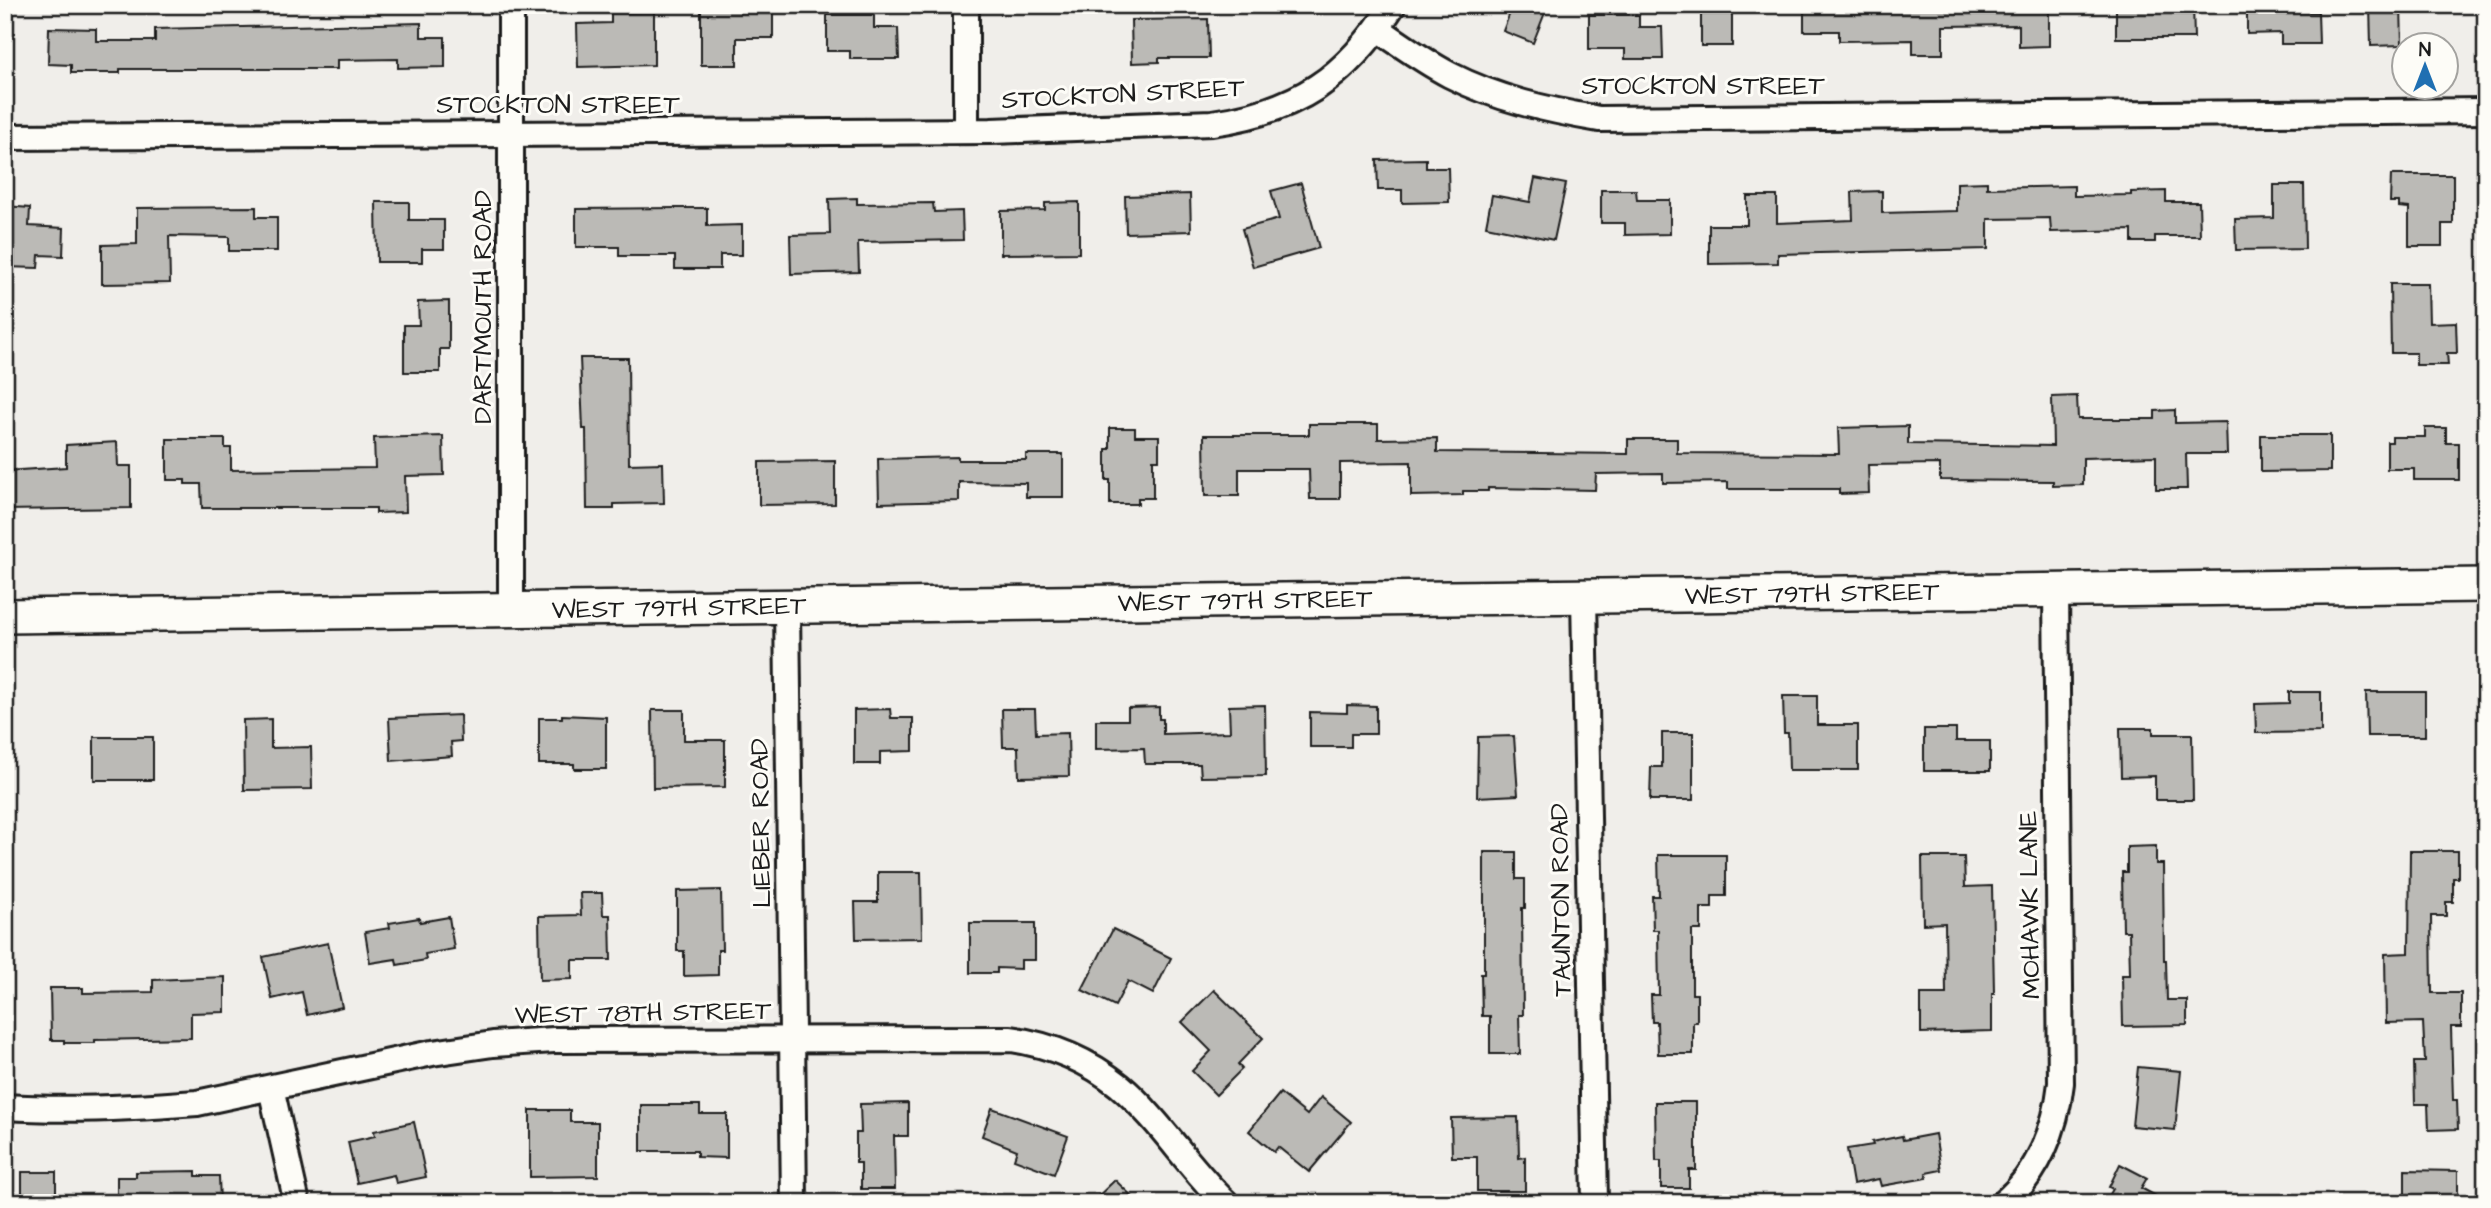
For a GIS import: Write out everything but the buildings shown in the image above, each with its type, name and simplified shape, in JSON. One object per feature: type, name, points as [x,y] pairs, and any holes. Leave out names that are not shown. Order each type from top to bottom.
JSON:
[{"type":"main road","name":"WEST 79TH STREET","points":[[5,616],[2486,585]]},
{"type":"street","name":"DARTMOUTH ROAD","points":[[511,5],[512,609]]},
{"type":"street","points":[[966,5],[966,130]]},
{"type":"street","points":[[1378,29],[1392,5]]},
{"type":"street","name":"STOCKTON STREET","points":[[5,137],[966,130],[1212,123],[1248,118],[1294,101],[1326,82],[1354,57],[1378,29],[1426,61],[1480,89],[1551,111],[1599,119],[2486,111]]},
{"type":"street","name":"MOHAWK LANE","points":[[2003,1203],[2016,1191],[2037,1162],[2055,1118],[2061,1083],[2056,591]]},
{"type":"street","name":"TAUNTON ROAD","points":[[1584,596],[1595,1203]]},
{"type":"street","name":"LIEBER ROAD","points":[[787,606],[794,1203]]},
{"type":"street","name":"WEST 78TH STREET","points":[[5,1107],[33,1109],[167,1106],[271,1088],[432,1053],[493,1044],[554,1040],[1012,1039],[1035,1043],[1069,1055],[1119,1086],[1226,1203]]},
{"type":"street","points":[[271,1088],[297,1203]]}]
